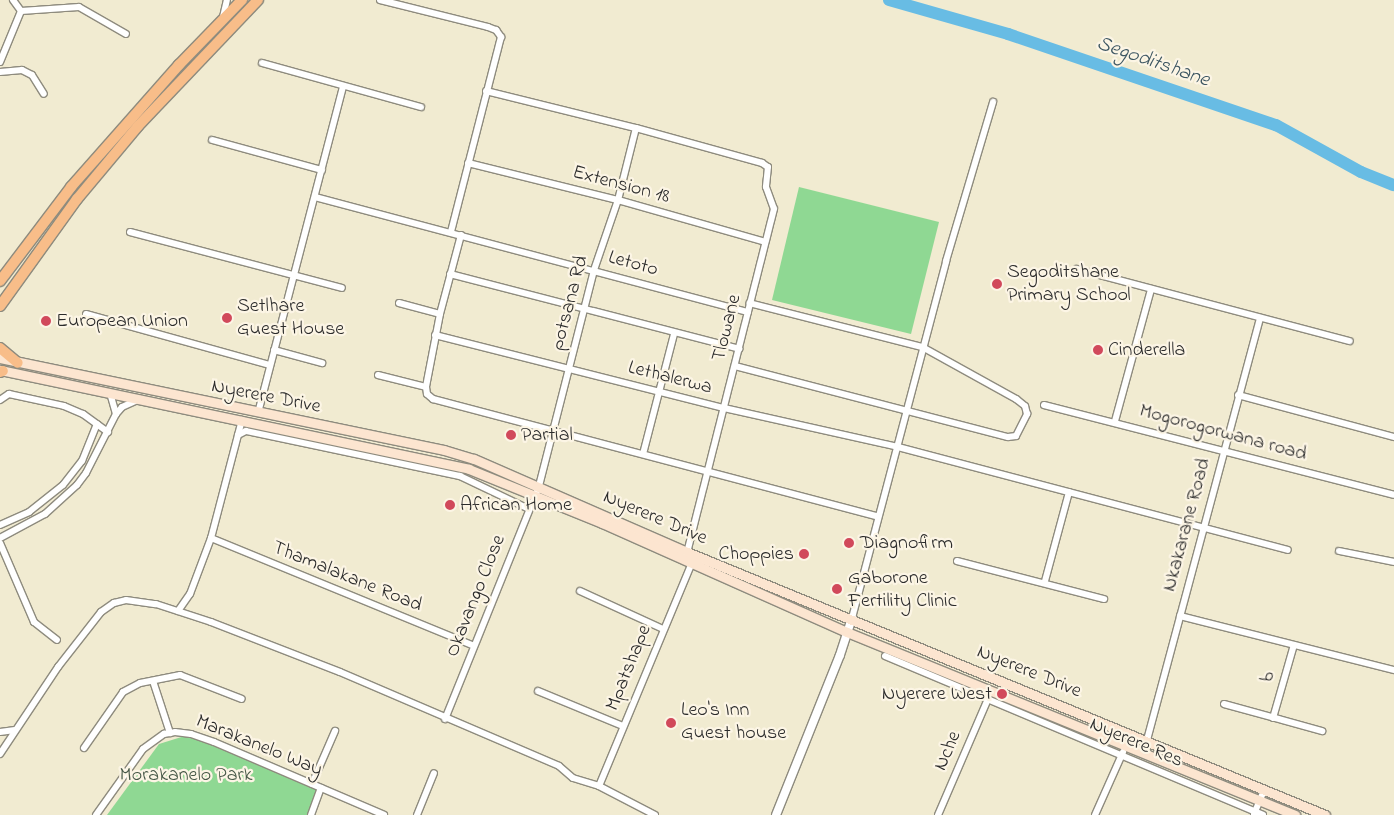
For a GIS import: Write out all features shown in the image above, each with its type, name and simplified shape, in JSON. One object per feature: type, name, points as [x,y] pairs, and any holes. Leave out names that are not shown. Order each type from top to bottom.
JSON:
[{"type":"main road","points":[[0,281],[71,187],[223,18],[242,0]]},
{"type":"main road","points":[[0,306],[77,199],[138,126],[187,71],[258,0]]},
{"type":"main road","points":[[0,348],[18,363]]},
{"type":"main road","name":"Nyerere Drive","points":[[0,358],[258,413],[444,450],[539,486],[687,552],[852,618],[1147,740],[1264,791],[1326,815]]},
{"type":"main road","name":"Nyerere Drive","points":[[1,371],[445,462],[535,496],[847,632],[1126,744],[1295,815]]},
{"type":"street","points":[[13,0],[21,11]]},
{"type":"street","points":[[223,18],[227,0]]},
{"type":"street","points":[[380,0],[500,33],[501,42],[486,91],[451,232]]},
{"type":"street","points":[[21,11],[79,7],[126,34]]},
{"type":"street","points":[[0,62],[21,11]]},
{"type":"street","points":[[262,63],[420,107]]},
{"type":"street","points":[[0,72],[22,70],[32,75],[44,94]]},
{"type":"street","points":[[258,413],[343,86]]},
{"type":"street","points":[[486,91],[636,128]]},
{"type":"street","points":[[776,815],[852,618],[877,516],[908,409],[922,347],[993,102]]},
{"type":"street","name":"Tlowane","points":[[636,128],[762,163],[769,171],[766,187],[774,205],[687,552]]},
{"type":"street","name":"potsana Rd","points":[[539,486],[555,430],[594,270],[618,200],[636,128]]},
{"type":"street","points":[[212,140],[322,170]]},
{"type":"street","name":"Extension 18","points":[[468,163],[618,200],[765,242]]},
{"type":"street","name":"Letoto","points":[[315,197],[748,312]]},
{"type":"street","points":[[130,232],[342,288]]},
{"type":"street","points":[[461,235],[435,335],[426,387],[427,394],[434,399],[555,430],[708,473],[877,516]]},
{"type":"street","points":[[1076,269],[1350,341]]},
{"type":"street","points":[[450,274],[674,334],[739,349]]},
{"type":"street","points":[[1115,421],[1151,289]]},
{"type":"street","points":[[399,303],[440,314]]},
{"type":"street","points":[[735,366],[1013,437],[1027,414],[1025,406],[1016,398],[922,347],[750,304]]},
{"type":"street","points":[[86,314],[270,365]]},
{"type":"street","name":"Nkakarane Road","points":[[1147,740],[1223,450],[1260,318]]},
{"type":"street","points":[[643,454],[674,334]]},
{"type":"street","name":"Lethalerwa","points":[[435,335],[724,408],[898,447],[1288,550]]},
{"type":"street","points":[[274,350],[322,363]]},
{"type":"street","points":[[378,375],[426,387]]},
{"type":"street","points":[[110,393],[116,414]]},
{"type":"street","points":[[0,400],[9,394],[64,406],[108,432]]},
{"type":"street","points":[[1238,395],[1394,437]]},
{"type":"street","points":[[0,538],[44,514],[77,485],[108,432],[116,414],[122,407],[140,399]]},
{"type":"street","name":"Mogorogorwana road","points":[[1044,405],[1115,421],[1394,495]]},
{"type":"street","points":[[178,611],[190,594],[210,538],[242,420]]},
{"type":"street","points":[[0,526],[29,512],[63,485],[82,461],[97,424]]},
{"type":"street","points":[[238,435],[246,432],[460,476],[529,509]]},
{"type":"street","name":"Okavango Close","points":[[445,718],[472,646],[539,486]]},
{"type":"street","points":[[1045,581],[1068,492]]},
{"type":"street","name":"Thamalakane Road","points":[[210,538],[472,646]]},
{"type":"street","points":[[0,543],[34,622],[58,640]]},
{"type":"street","points":[[1339,551],[1394,562]]},
{"type":"street","points":[[957,561],[1045,581],[1104,599]]},
{"type":"street","name":"Mpatshape","points":[[599,786],[692,563]]},
{"type":"street","points":[[580,591],[663,629]]},
{"type":"street","points":[[0,754],[58,667],[101,612],[114,603],[141,602],[178,611],[275,646],[560,766],[579,781],[599,786],[655,815]]},
{"type":"street","points":[[1180,616],[1394,670]]},
{"type":"street","name":"b","points":[[1273,718],[1294,645]]},
{"type":"street","name":"Nyerere Res","points":[[885,656],[1122,754],[1254,813],[1263,815]]},
{"type":"street","points":[[84,748],[123,692],[153,681],[180,675],[242,699]]},
{"type":"street","points":[[153,681],[170,733]]},
{"type":"street","points":[[538,691],[623,726]]},
{"type":"street","name":"Nche","points":[[938,815],[988,699]]},
{"type":"street","points":[[1224,704],[1322,731]]},
{"type":"street","points":[[0,732],[15,730]]},
{"type":"street","points":[[312,784],[335,731]]},
{"type":"street","name":"Marakanelo Way","points":[[96,815],[143,749],[170,733],[191,734],[206,739],[384,815]]},
{"type":"street","points":[[1095,815],[1126,744]]},
{"type":"street","points":[[417,815],[434,773]]},
{"type":"street","points":[[311,815],[321,788]]},
{"type":"street","points":[[1254,813],[1264,791]]},
{"type":"green space","points":[[799,187],[939,222],[911,334],[772,300]]},
{"type":"green space","name":"Morakanelo Park","points":[[191,734],[321,788],[310,815],[107,815],[159,744]]},
{"type":"waterway","name":"Segoditshane","points":[[889,0],[1008,34],[1276,125],[1361,172],[1394,185]]},
{"type":"place","name":"Segoditshane Primary School","points":[[997,284]]},
{"type":"place","name":"Setlhare Guest House","points":[[227,318]]},
{"type":"place","name":"European Union","points":[[46,321]]},
{"type":"place","name":"Cinderella","points":[[1098,350]]},
{"type":"place","name":"Partial","points":[[511,435]]},
{"type":"place","name":"African Home","points":[[450,505]]},
{"type":"place","name":"Diagnofirm","points":[[849,543]]},
{"type":"place","name":"Choppies","points":[[804,554]]},
{"type":"place","name":"Gaborone Fertility Clinic","points":[[837,589]]},
{"type":"place","name":"Nyerere West","points":[[1002,694]]},
{"type":"place","name":"Leo's Inn Guest house","points":[[671,723]]}]
